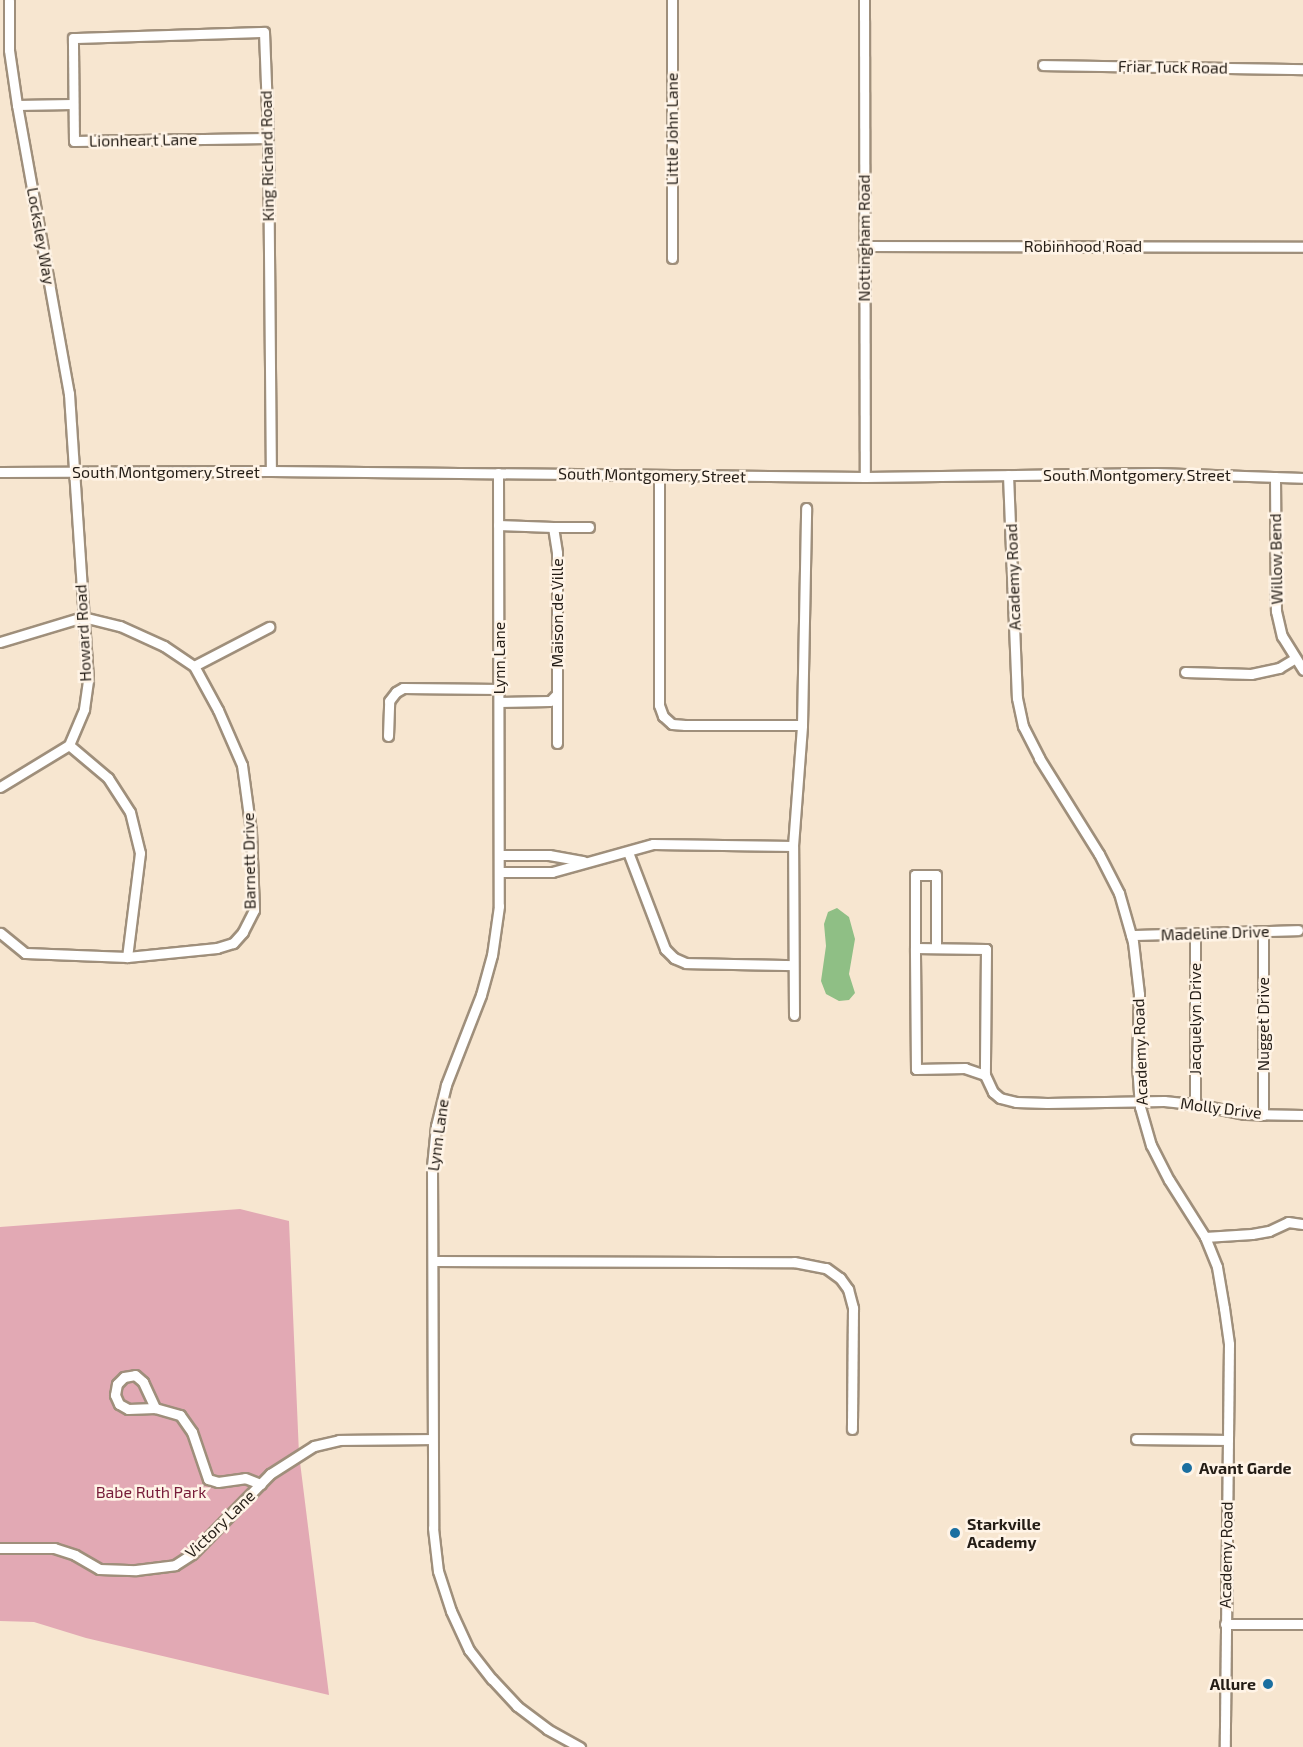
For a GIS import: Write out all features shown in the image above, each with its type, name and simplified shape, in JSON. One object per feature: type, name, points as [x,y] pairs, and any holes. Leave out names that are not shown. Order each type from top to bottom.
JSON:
[{"type":"street","name":"Locksley Way","points":[[9,0],[9,50],[69,393],[73,472]]},
{"type":"street","name":"Little John Lane","points":[[672,0],[672,258]]},
{"type":"street","name":"Nottingham Road","points":[[864,0],[865,477]]},
{"type":"street","name":"King Richard Road","points":[[72,104],[73,38],[264,32],[268,138],[271,471]]},
{"type":"street","name":"Friar Tuck Road","points":[[1043,65],[1303,69]]},
{"type":"street","points":[[17,105],[72,104]]},
{"type":"street","name":"Lionheart Lane","points":[[72,104],[74,141],[268,138]]},
{"type":"street","name":"Robinhood Road","points":[[863,246],[1303,247]]},
{"type":"street","name":"South Montgomery Street","points":[[0,472],[271,471],[865,477],[1156,473],[1303,478]]},
{"type":"street","name":"Howard Road","points":[[69,745],[84,709],[88,680],[73,472]]},
{"type":"street","name":"Lynn Lane","points":[[498,473],[499,906],[492,955],[481,995],[446,1085],[436,1126],[432,1167],[433,1528],[438,1571],[451,1611],[469,1650],[517,1706],[547,1729],[580,1747]]},
{"type":"street","points":[[659,475],[659,705],[663,716],[672,724],[685,725],[802,725]]},
{"type":"street","name":"Academy Road","points":[[1008,475],[1017,699],[1023,726],[1039,758],[1099,854],[1119,893],[1131,935],[1139,994],[1137,1064],[1140,1101],[1151,1145],[1169,1180],[1205,1237],[1216,1267],[1229,1344],[1225,1747]]},
{"type":"street","name":"Willow Bend","points":[[1275,477],[1276,611],[1282,636],[1294,659],[1303,670]]},
{"type":"street","points":[[794,1015],[793,846],[802,725],[806,508]]},
{"type":"street","points":[[498,525],[589,527]]},
{"type":"street","name":"Maison de Ville","points":[[553,527],[557,553],[557,743]]},
{"type":"street","points":[[0,642],[83,617]]},
{"type":"street","name":"Barnett Drive","points":[[0,933],[25,953],[127,957],[217,948],[233,943],[243,932],[254,910],[251,832],[242,765],[218,710],[194,666],[164,646],[120,626],[83,617]]},
{"type":"street","points":[[194,666],[269,627]]},
{"type":"street","points":[[1185,672],[1251,674],[1279,668],[1294,659]]},
{"type":"street","points":[[388,736],[388,701],[403,688],[499,688]]},
{"type":"street","points":[[499,702],[550,701],[557,694]]},
{"type":"street","points":[[0,787],[69,745],[108,778],[130,812],[140,853],[127,957]]},
{"type":"street","points":[[500,873],[552,872],[652,844],[793,846]]},
{"type":"street","points":[[628,852],[665,949],[674,958],[686,963],[793,964]]},
{"type":"street","points":[[500,855],[549,855],[585,861]]},
{"type":"street","points":[[915,948],[986,949],[985,1075],[964,1068],[916,1069],[915,948],[915,875],[936,875],[936,948]]},
{"type":"street","name":"Madeline Drive","points":[[1131,935],[1263,933],[1298,930]]},
{"type":"street","name":"Nugget Drive","points":[[1263,933],[1263,1115]]},
{"type":"street","name":"Jacquelyn Drive","points":[[1195,934],[1195,1104]]},
{"type":"street","name":"Molly Drive","points":[[985,1075],[993,1092],[1000,1098],[1017,1102],[1140,1101],[1195,1104],[1224,1112],[1303,1115]]},
{"type":"street","points":[[1205,1237],[1269,1231],[1288,1222],[1303,1224]]},
{"type":"street","points":[[433,1261],[794,1262],[826,1269],[840,1278],[848,1289],[853,1308],[852,1429]]},
{"type":"street","points":[[155,1408],[143,1382],[135,1375],[124,1377],[117,1384],[116,1395],[119,1404],[128,1409],[155,1408],[180,1415],[192,1432],[208,1479],[218,1482],[245,1478],[261,1484]]},
{"type":"street","name":"Victory Lane","points":[[0,1548],[54,1548],[75,1555],[99,1569],[136,1570],[175,1565],[192,1554],[261,1484],[299,1454],[314,1446],[339,1440],[432,1439]]},
{"type":"street","points":[[1136,1439],[1227,1440]]},
{"type":"street","points":[[1225,1624],[1303,1624]]},
{"type":"green space","name":"Babe Ruth Park","points":[[240,1209],[289,1221],[299,1454],[329,1695],[86,1638],[34,1622],[0,1621],[0,1227]]},
{"type":"shaded area","points":[[837,908],[849,917],[855,939],[849,974],[855,993],[849,1000],[839,1001],[826,994],[821,981],[826,946],[824,924],[828,912]]},
{"type":"place","name":"Avant Garde","points":[[1187,1468]]},
{"type":"place","name":"Starkville Academy","points":[[955,1533]]},
{"type":"place","name":"Allure","points":[[1268,1684]]}]
